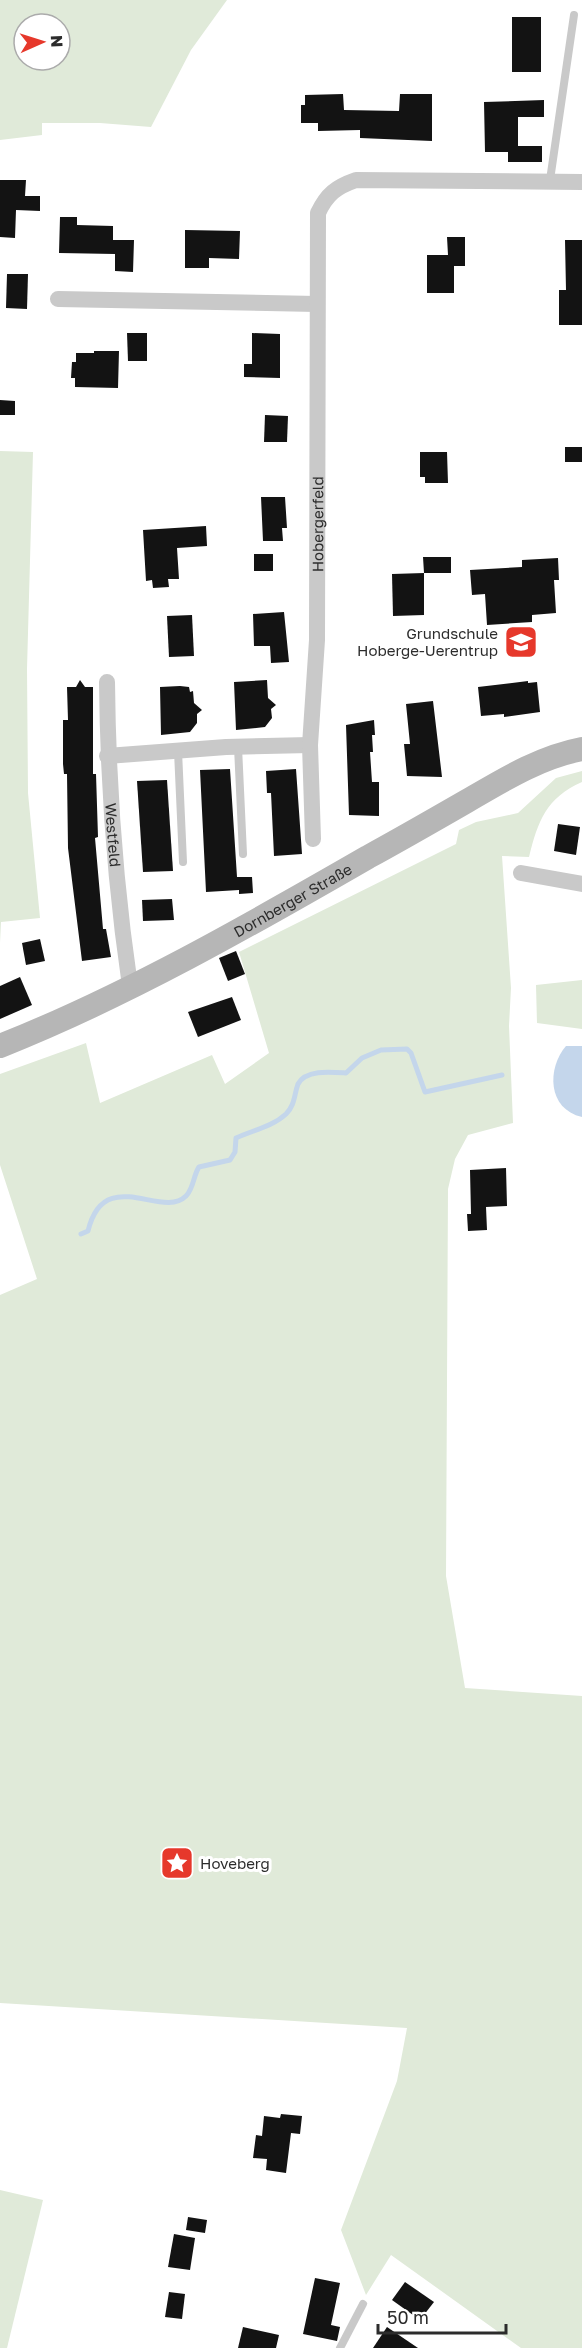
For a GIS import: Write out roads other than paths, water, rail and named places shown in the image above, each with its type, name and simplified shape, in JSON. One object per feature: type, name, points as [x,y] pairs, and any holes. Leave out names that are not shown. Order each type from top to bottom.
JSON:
[{"type":"street","name":"Hobergerfeld","points":[[313,839],[310,745],[317,640],[318,213],[326,196],[339,186],[356,180],[582,182]]},
{"type":"street","points":[[58,299],[317,304]]},
{"type":"street","name":"Westfeld","points":[[107,682],[107,756],[119,916],[130,986]]},
{"type":"street","points":[[107,756],[238,747],[310,745]]},
{"type":"street","name":"Dornberger Straße","points":[[0,1046],[49,1026],[130,986],[323,883],[516,772],[557,755],[582,749]]},
{"type":"street","points":[[521,873],[582,884]]},
{"type":"lane","points":[[550,180],[574,15]]},
{"type":"lane","points":[[238,747],[243,854]]},
{"type":"lane","points":[[178,751],[183,862]]},
{"type":"lane","points":[[340,2348],[363,2304]]},
{"type":"water","points":[[566,1046],[582,1046],[582,1117],[570,1113],[562,1106],[554,1087],[553,1076],[556,1065]]},
{"type":"waterway","points":[[81,1234],[88,1231],[96,1211],[107,1201],[120,1197],[134,1197],[176,1202],[186,1196],[199,1167],[230,1160],[235,1152],[236,1138],[269,1125],[286,1114],[293,1103],[298,1084],[307,1076],[320,1072],[346,1073],[362,1058],[381,1050],[407,1049],[411,1053],[425,1092],[502,1075]]},
{"type":"place","name":"Grundschule Hoberge-Uerentrup","points":[[521,642]]},
{"type":"place","name":"Hoveberg","points":[[177,1863]]}]
